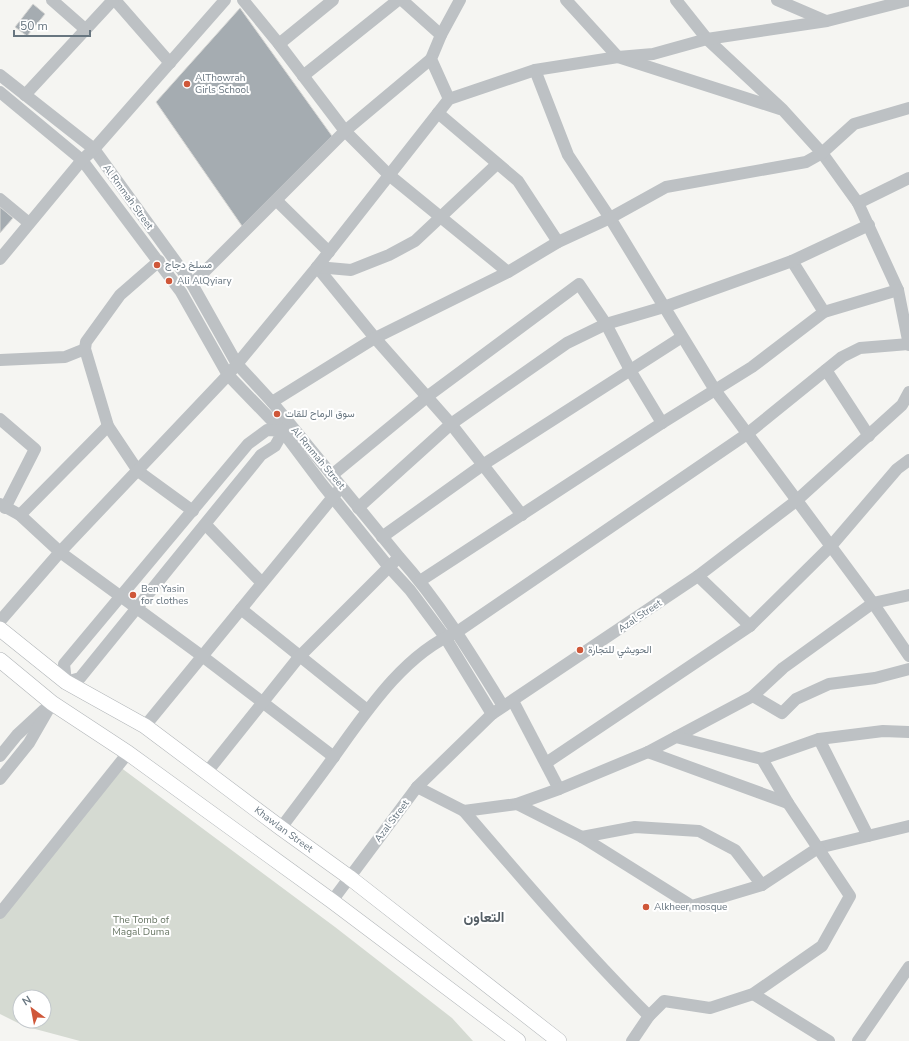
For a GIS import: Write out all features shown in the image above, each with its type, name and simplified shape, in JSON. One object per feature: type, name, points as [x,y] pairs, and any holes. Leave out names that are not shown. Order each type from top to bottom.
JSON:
[{"type":"main road","name":"Khawlan Street","points":[[0,629],[66,682],[145,726],[349,877],[559,1041]]},
{"type":"main road","points":[[0,660],[52,702],[128,754],[332,901],[518,1041]]},
{"type":"main road","points":[[52,702],[66,682]]},
{"type":"street","points":[[52,0],[85,29]]},
{"type":"street","points":[[25,95],[85,29],[114,0],[170,63]]},
{"type":"street","points":[[0,259],[82,160],[94,149],[225,0]]},
{"type":"street","points":[[243,0],[279,44],[345,131],[389,175],[508,272]]},
{"type":"street","points":[[279,44],[333,0]]},
{"type":"street","points":[[303,76],[398,0]]},
{"type":"street","points":[[402,0],[441,35]]},
{"type":"street","points":[[192,284],[345,131],[431,59],[441,35],[460,0]]},
{"type":"street","points":[[566,0],[618,57],[783,110]]},
{"type":"street","points":[[281,828],[334,758],[367,710],[415,658],[445,637],[457,632],[747,434],[842,357],[860,348],[909,345],[898,290],[858,203],[822,153],[783,110],[707,39],[676,0]]},
{"type":"street","points":[[777,0],[827,21]]},
{"type":"street","points":[[0,621],[60,552],[228,375],[317,267],[449,99],[536,70],[618,57],[653,54],[707,39],[827,21],[909,0]]},
{"type":"street","points":[[431,59],[449,99]]},
{"type":"street","points":[[536,70],[568,155],[610,218],[715,390],[873,603],[909,656]]},
{"type":"street","name":"Al Rmmah Street","points":[[0,75],[94,149],[192,284],[237,364],[272,402],[288,430],[333,497],[388,566],[410,590],[445,637],[492,714]]},
{"type":"street","name":"Al Rmmah Street","points":[[0,92],[82,160],[181,292],[228,375],[288,430],[332,475],[420,581],[508,703],[546,763],[559,789]]},
{"type":"street","points":[[272,402],[375,338],[508,272],[558,242],[610,218],[666,187],[806,162],[822,153],[854,124],[909,108]]},
{"type":"street","points":[[438,113],[518,181],[558,242]]},
{"type":"street","points":[[317,267],[351,270],[390,256],[415,241],[497,164]]},
{"type":"street","points":[[858,203],[909,178]]},
{"type":"street","points":[[0,199],[29,223]]},
{"type":"street","points":[[276,200],[329,252]]},
{"type":"street","points":[[358,508],[451,424],[567,343],[606,324],[664,307],[792,261],[869,225]]},
{"type":"street","points":[[159,261],[120,295],[86,342],[85,349],[108,426],[138,471],[193,510]]},
{"type":"street","points":[[792,261],[824,312]]},
{"type":"street","points":[[317,267],[375,338],[428,396],[484,464],[522,515]]},
{"type":"street","points":[[332,475],[428,396],[579,284],[606,324],[630,370],[662,423]]},
{"type":"street","points":[[420,581],[662,423],[752,367],[824,312],[898,290]]},
{"type":"street","points":[[382,536],[484,464],[682,337]]},
{"type":"street","points":[[0,360],[65,357],[85,349]]},
{"type":"street","points":[[826,370],[869,436]]},
{"type":"street","name":"Azal Street","points":[[332,901],[417,787],[492,714],[698,576],[796,501],[869,436],[906,410],[909,392]]},
{"type":"street","points":[[0,419],[35,449],[3,506],[20,515],[60,552],[202,656],[334,758]]},
{"type":"street","points":[[20,515],[108,426]]},
{"type":"street","points":[[266,430],[288,430],[275,446],[261,456],[80,678],[66,682],[64,664],[121,598],[248,444],[266,430]]},
{"type":"street","points":[[546,763],[750,626],[831,546],[897,469],[909,460]]},
{"type":"street","points":[[145,726],[342,487]]},
{"type":"street","points":[[206,525],[262,583]]},
{"type":"street","points":[[207,772],[299,657],[388,566],[399,557]]},
{"type":"street","points":[[698,576],[750,626]]},
{"type":"street","points":[[464,811],[517,804],[559,789],[648,752],[753,696],[784,668],[873,603],[909,595]]},
{"type":"street","points":[[241,609],[367,710]]},
{"type":"street","points":[[753,696],[782,713],[796,699],[829,684],[875,678],[909,669]]},
{"type":"street","points":[[0,756],[17,736],[52,702]]},
{"type":"street","points":[[0,779],[29,743],[52,702]]},
{"type":"street","points":[[676,737],[762,759],[819,739],[882,731],[909,732]]},
{"type":"street","points":[[819,739],[868,836]]},
{"type":"street","points":[[648,752],[788,803]]},
{"type":"street","points":[[0,913],[128,754]]},
{"type":"street","points":[[632,1041],[649,1016],[664,1001],[710,1008],[753,994],[822,946],[850,896],[788,803],[762,759]]},
{"type":"street","points":[[417,787],[464,811],[554,916],[611,978],[649,1016]]},
{"type":"street","points":[[517,804],[582,837],[692,906],[762,885],[818,848],[909,826]]},
{"type":"street","points":[[582,837],[635,827],[699,831],[736,850],[762,885]]},
{"type":"street","points":[[858,1041],[909,967]]},
{"type":"street","points":[[753,994],[829,1041]]},
{"type":"green space","name":"The Tomb of Magal Duma","points":[[120,767],[335,927],[452,1018],[473,1041],[80,1041],[35,1029],[52,1029],[52,989],[12,989],[12,1020],[0,1014],[0,918]]},
{"type":"building","points":[[33,4],[45,14],[27,36],[15,27]]},
{"type":"building","name":"AlThowrah Girls School","points":[[240,8],[332,136],[242,226],[156,102]]},
{"type":"building","points":[[0,207],[13,218],[0,233]]},
{"type":"place","name":"AlThowrah Girls School","points":[[187,84]]},
{"type":"place","name":"مسلخ دجاج","points":[[157,265]]},
{"type":"place","name":"Ali AlQyiary","points":[[169,281]]},
{"type":"place","name":"سوق الرماح للقات","points":[[277,414]]},
{"type":"place","name":"Ben Yasin for clothes","points":[[133,595]]},
{"type":"place","name":"الحويشي للتجارة","points":[[580,650]]},
{"type":"place","name":"Alkheer mosque","points":[[646,907]]},
{"type":"district","name":"التعاون","points":[[484,917]]}]
